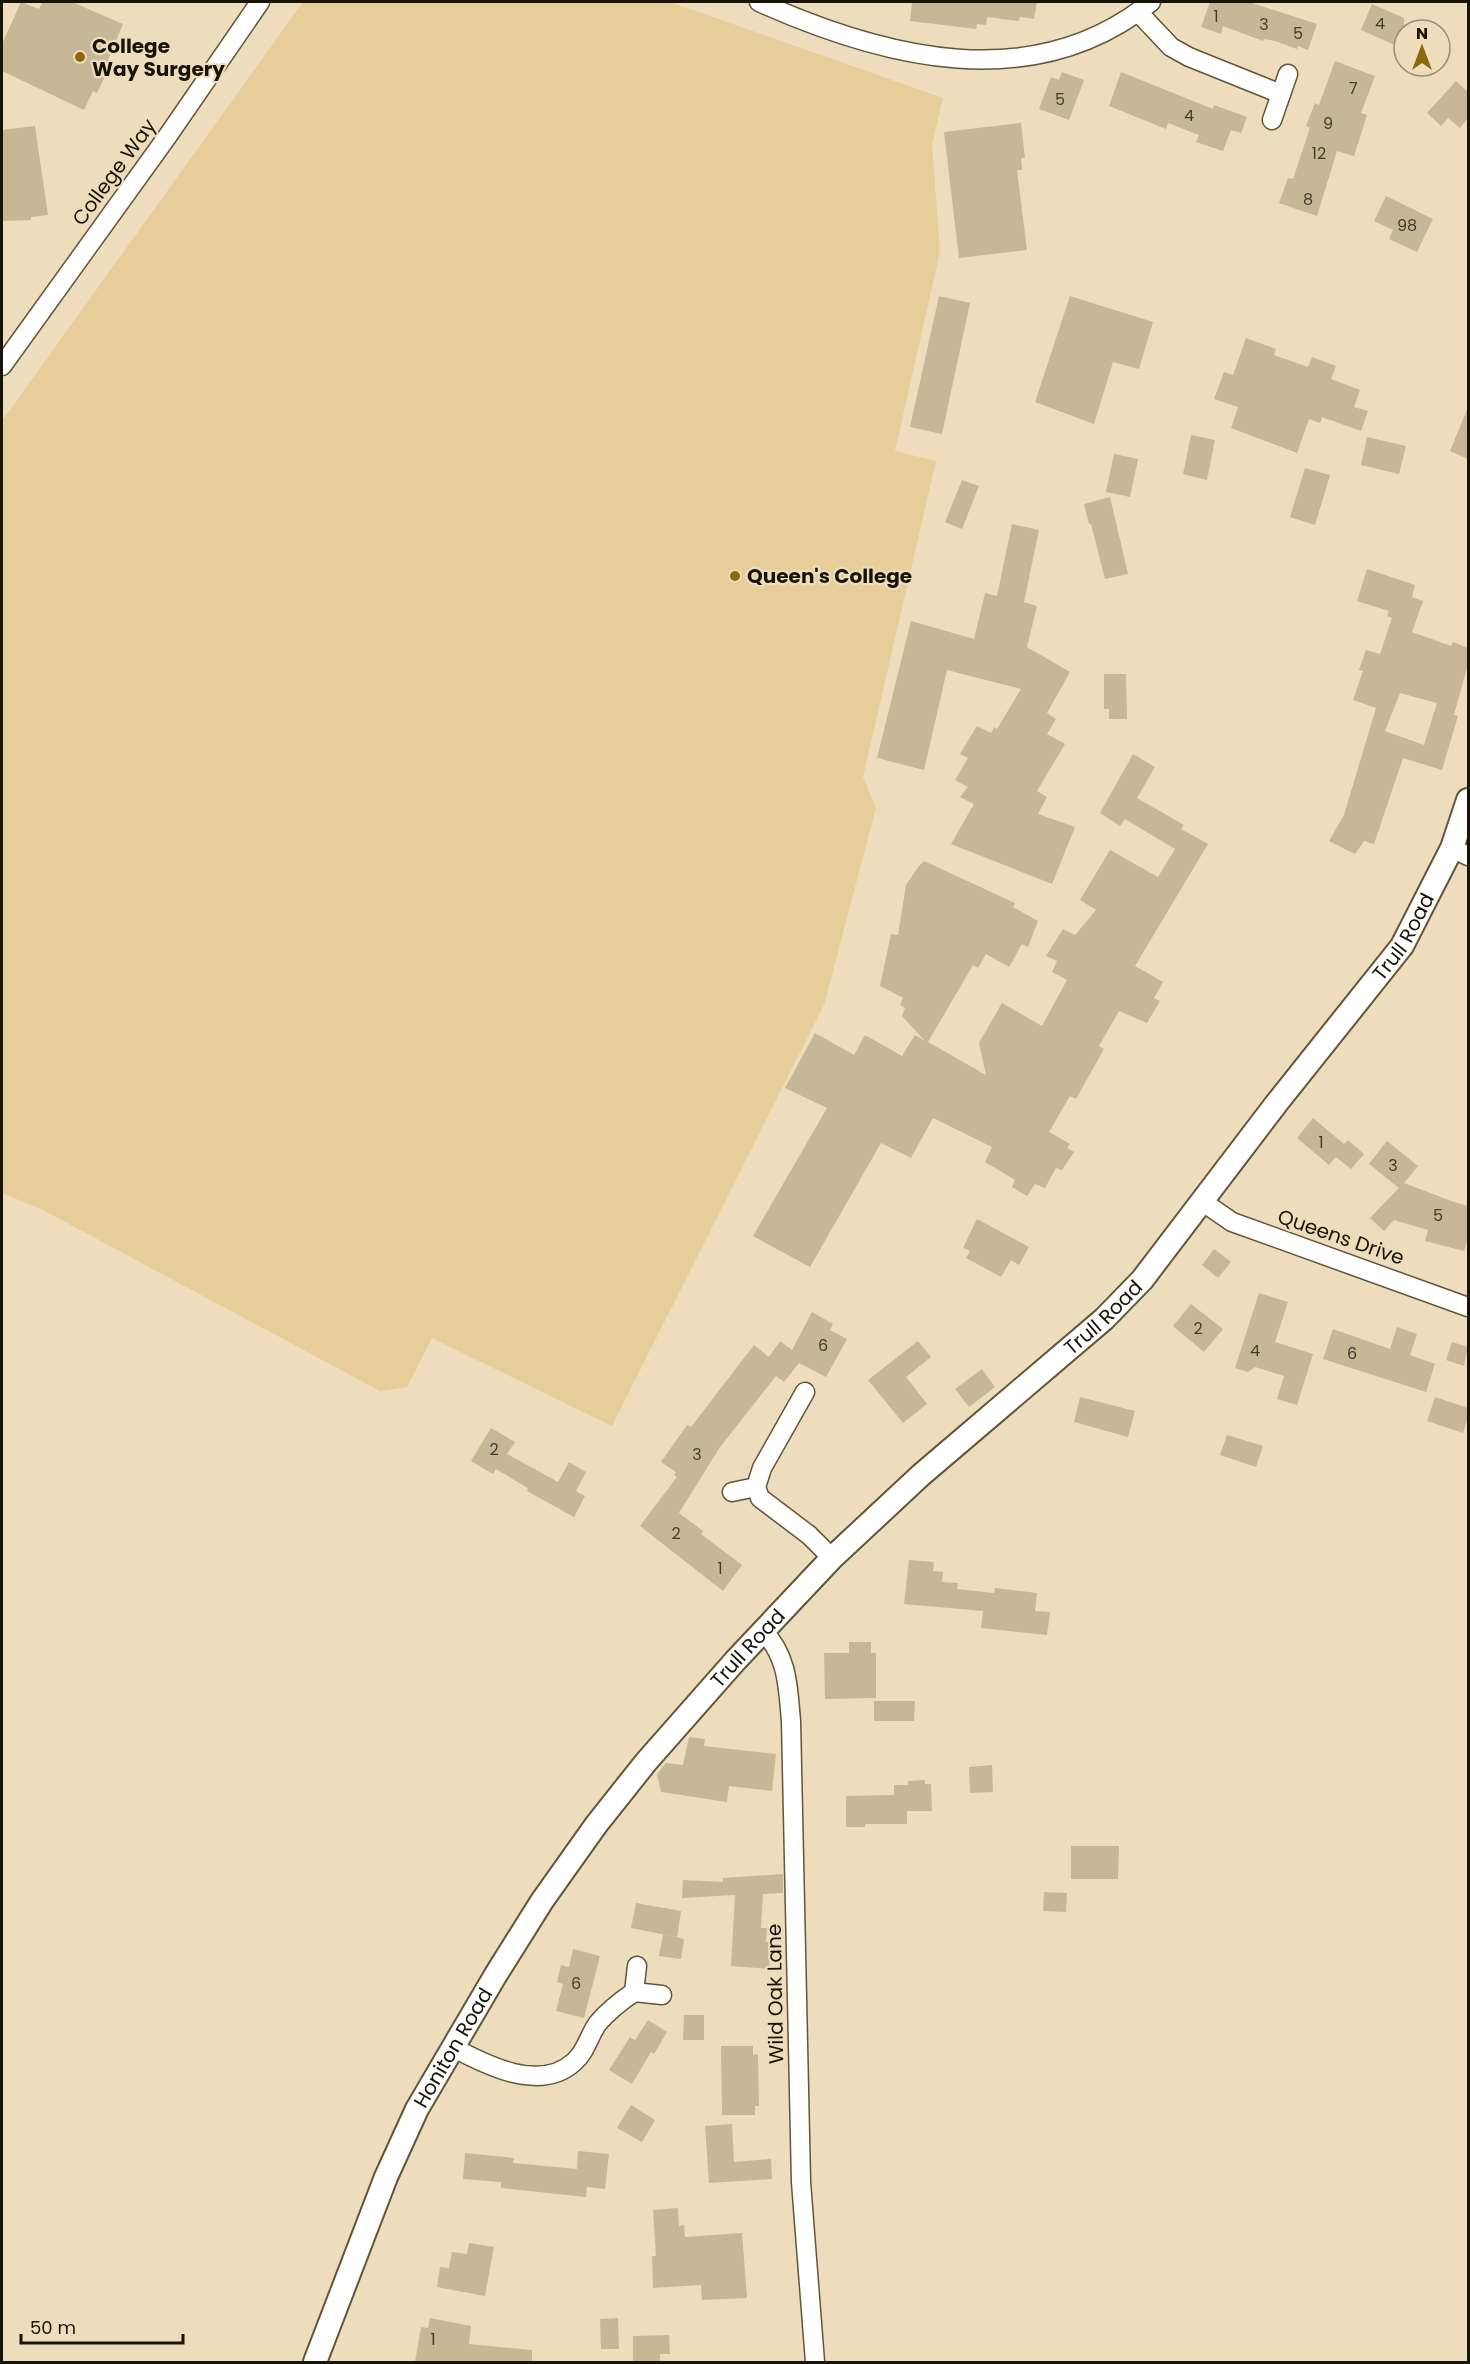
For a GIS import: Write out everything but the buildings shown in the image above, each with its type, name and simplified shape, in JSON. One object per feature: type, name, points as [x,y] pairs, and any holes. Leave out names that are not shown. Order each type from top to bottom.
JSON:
[{"type":"street","name":"College Way","points":[[2,366],[167,137],[260,2]]},
{"type":"street","points":[[759,2],[850,38],[898,50],[946,58],[993,61],[1048,52],[1097,37],[1145,7],[1172,47],[1281,94]]},
{"type":"street","points":[[1272,120],[1288,74]]},
{"type":"street","name":"Trull Road","points":[[646,1762],[763,1631],[832,1558],[921,1475],[1104,1319],[1142,1280],[1276,1104],[1402,946],[1460,852],[1468,800]]},
{"type":"street","name":"Queens Drive","points":[[1203,1202],[1232,1222],[1468,1307]]},
{"type":"street","points":[[806,1392],[762,1468],[756,1487],[759,1498],[809,1535],[832,1558]]},
{"type":"street","points":[[732,1492],[756,1487]]},
{"type":"street","name":"Wild Oak Lane","points":[[763,1631],[780,1652],[787,1678],[791,1721],[801,2182],[815,2362]]},
{"type":"street","name":"Honiton Road","points":[[315,2362],[386,2177],[417,2109],[452,2047],[542,1901],[596,1825],[646,1762]]},
{"type":"street","points":[[634,1992],[637,1966]]},
{"type":"street","points":[[452,2047],[505,2070],[526,2075],[546,2075],[561,2071],[575,2062],[598,2023],[618,2003],[634,1992],[662,1995]]},
{"type":"shaded area","name":"Queen's College","points":[[303,2],[670,2],[943,98],[932,144],[940,252],[895,451],[936,461],[863,777],[876,808],[824,1005],[612,1426],[432,1338],[407,1387],[380,1391],[41,1209],[2,1193],[2,421]]},
{"type":"place","name":"College Way Surgery","points":[[80,57]]},
{"type":"place","name":"Queen's College","points":[[735,576]]}]
